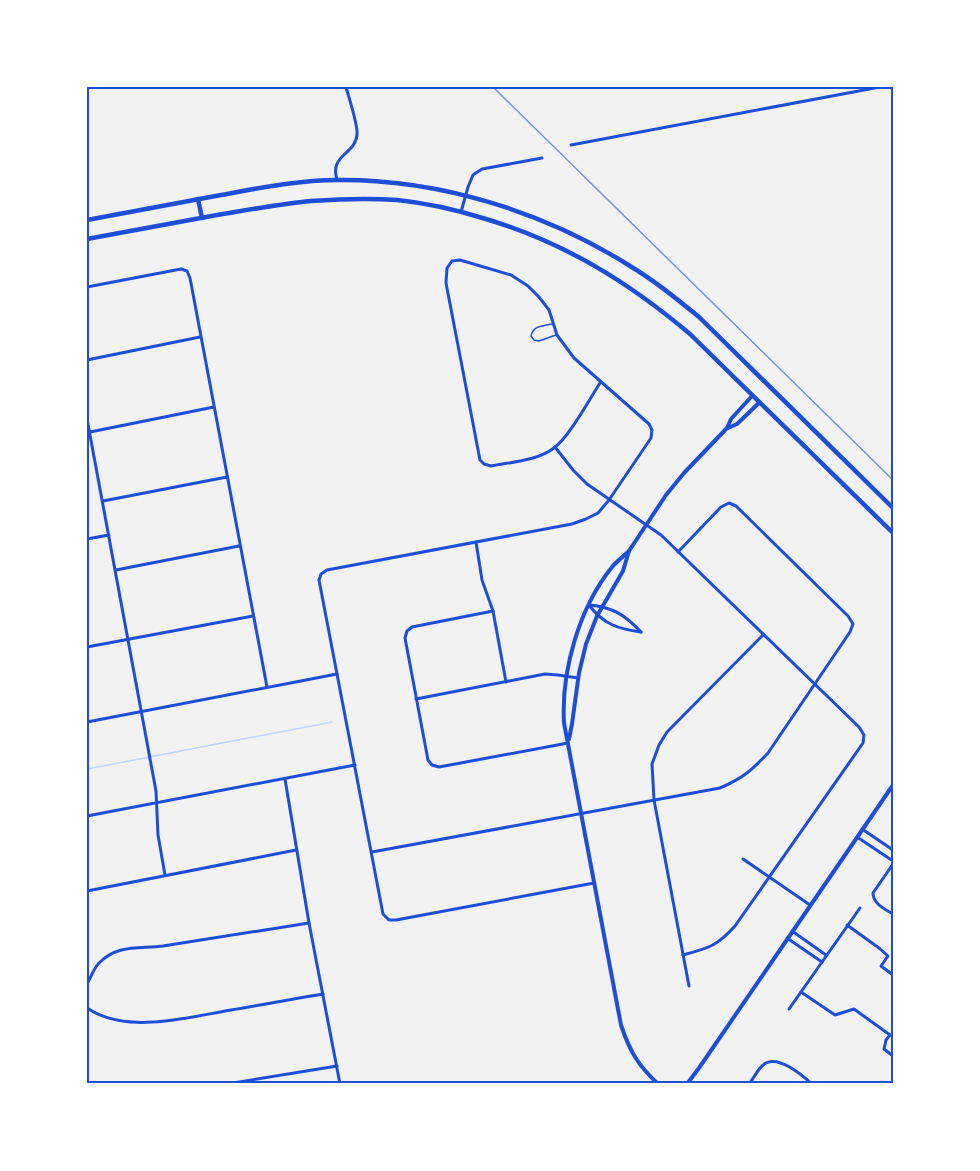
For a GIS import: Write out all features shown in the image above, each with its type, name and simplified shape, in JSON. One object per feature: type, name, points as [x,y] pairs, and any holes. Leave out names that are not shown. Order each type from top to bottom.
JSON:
[{"type":"main road","points":[[87,220],[282,184],[337,180],[399,183],[434,188],[517,211],[596,245],[670,293],[699,317],[893,508]]},
{"type":"main road","points":[[198,199],[202,218]]},
{"type":"main road","points":[[87,239],[274,205],[345,199],[396,200],[431,204],[512,227],[589,262],[660,309],[690,334],[893,533]]},
{"type":"street","points":[[337,180],[334,171],[338,160],[355,143],[358,133],[346,87]]},
{"type":"street","points":[[571,145],[880,87]]},
{"type":"street","points":[[461,212],[473,175],[482,169],[542,159]]},
{"type":"street","points":[[594,883],[388,920],[383,914],[319,580],[321,574],[327,570],[572,524],[586,519],[598,513],[609,501],[651,438],[652,430],[649,424],[574,358],[557,335],[549,310],[528,285],[510,275],[460,260],[452,261],[447,268],[446,283],[480,460],[484,464],[491,466],[535,457],[555,447],[567,434],[600,382]]},
{"type":"street","points":[[87,287],[181,269],[187,271],[267,687]]},
{"type":"street","points":[[87,360],[201,337]]},
{"type":"street","points":[[568,743],[586,644],[602,606],[623,571],[630,551],[666,495],[727,428],[731,419],[752,396]]},
{"type":"street","points":[[727,428],[737,424],[759,403]]},
{"type":"street","points":[[90,432],[213,407]]},
{"type":"street","points":[[87,419],[152,766],[156,791],[158,835],[165,875]]},
{"type":"street","points":[[555,447],[587,484],[661,535],[859,727],[864,735],[863,742],[735,926],[723,939],[710,948],[683,955]]},
{"type":"street","points":[[103,501],[227,477]]},
{"type":"street","points":[[372,852],[720,788],[738,780],[754,768],[768,753],[849,632],[852,624],[848,616],[736,506],[729,503],[721,507],[678,552]]},
{"type":"street","points":[[87,539],[109,535]]},
{"type":"street","points":[[476,542],[482,580],[493,611],[506,682]]},
{"type":"street","points":[[116,570],[240,546]]},
{"type":"street","points":[[630,551],[614,565],[601,583],[574,641],[563,714],[621,1025],[627,1045],[642,1069],[658,1084]]},
{"type":"street","points":[[589,605],[611,609],[628,618],[641,632],[622,629],[597,616],[589,605]]},
{"type":"street","points":[[493,611],[412,627],[407,631],[405,638],[428,759],[432,765],[439,767],[568,743]]},
{"type":"street","points":[[87,647],[253,616]]},
{"type":"street","points":[[688,986],[654,800],[652,764],[667,732],[764,634]]},
{"type":"street","points":[[87,722],[337,674]]},
{"type":"street","points":[[416,699],[545,674],[578,678]]},
{"type":"street","points":[[87,816],[356,765]]},
{"type":"street","points":[[285,779],[309,923],[340,1084]]},
{"type":"street","points":[[687,1084],[893,785]]},
{"type":"street","points":[[862,829],[893,850]]},
{"type":"street","points":[[857,837],[893,863],[873,894],[876,902],[893,914]]},
{"type":"street","points":[[87,891],[297,850]]},
{"type":"street","points":[[742,859],[810,905]]},
{"type":"street","points":[[789,1009],[860,908]]},
{"type":"street","points":[[87,984],[98,964],[110,954],[125,948],[163,946],[309,923]]},
{"type":"street","points":[[847,925],[888,956],[881,966],[893,975]]},
{"type":"street","points":[[792,931],[826,955]]},
{"type":"street","points":[[787,938],[822,962]]},
{"type":"street","points":[[801,992],[835,1015],[854,1010],[890,1035],[884,1049],[893,1056]]},
{"type":"street","points":[[87,1008],[108,1018],[129,1022],[160,1022],[323,994]]},
{"type":"street","points":[[749,1084],[763,1065],[771,1061],[785,1064],[812,1084]]},
{"type":"street","points":[[227,1084],[337,1066]]},
{"type":"lane","points":[[554,323],[536,327],[531,336],[538,341],[557,335]]},
{"type":"waterway","points":[[87,769],[332,722]]},
{"type":"railway","points":[[493,87],[893,480]]}]
